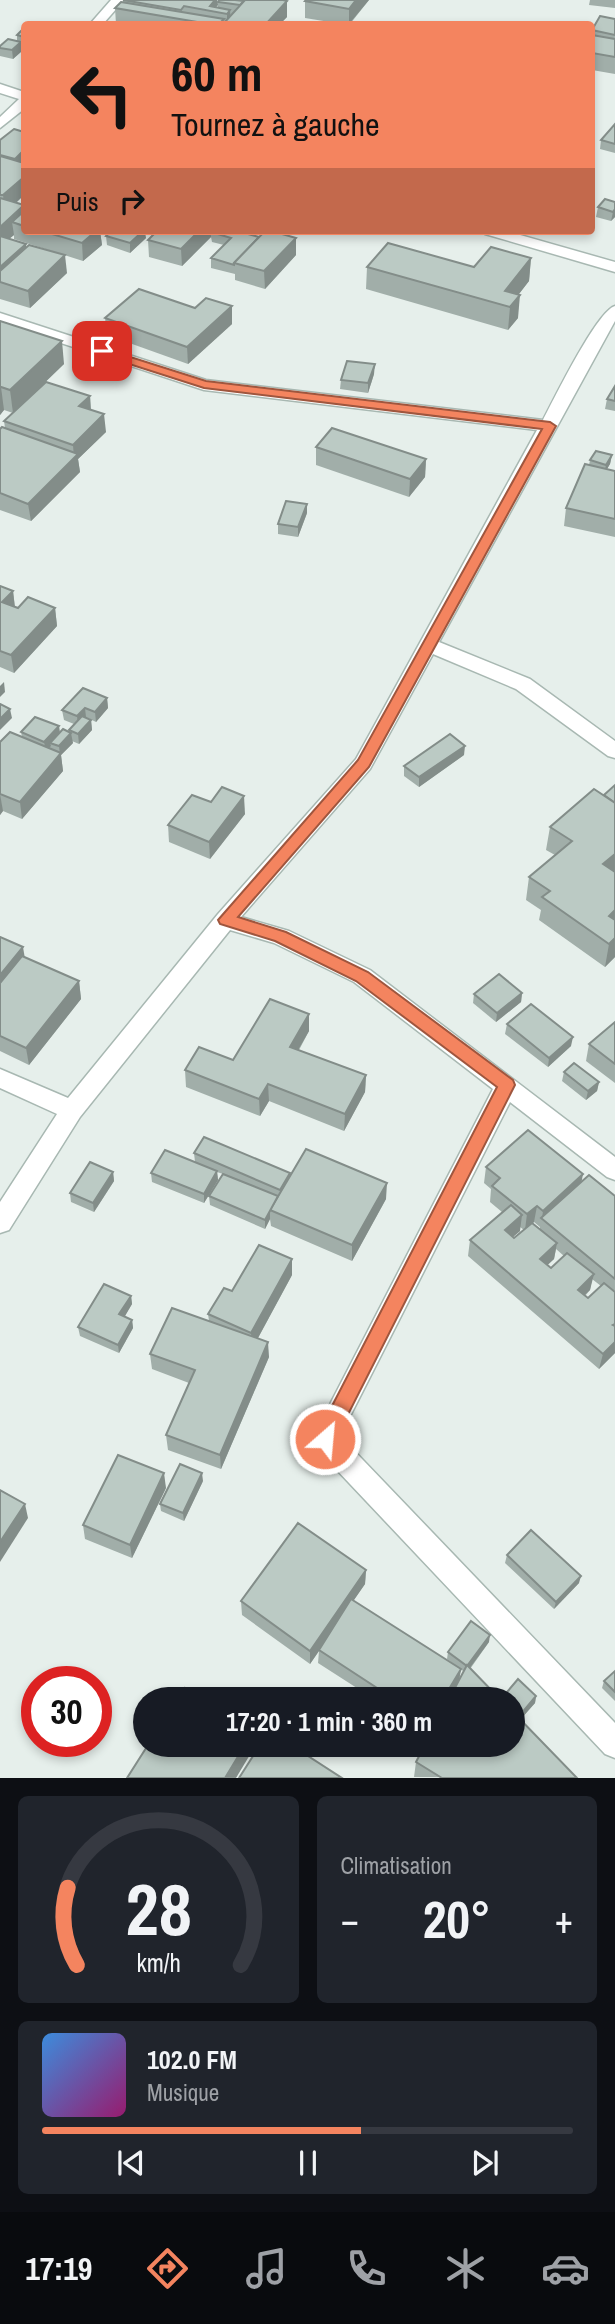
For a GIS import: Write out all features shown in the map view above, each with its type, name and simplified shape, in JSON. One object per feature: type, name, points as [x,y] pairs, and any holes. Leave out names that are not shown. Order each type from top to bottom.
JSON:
[{"type":"street","points":[[99,21],[118,0]]},
{"type":"street","points":[[0,88],[21,95]]},
{"type":"street","points":[[0,124],[21,105]]},
{"type":"street","points":[[504,235],[615,267]]},
{"type":"street","points":[[0,1223],[72,1110],[226,920],[363,764],[603,325],[615,312]]},
{"type":"street","points":[[0,318],[204,385],[550,426]]},
{"type":"street","points":[[428,645],[523,684],[615,751]]},
{"type":"street","points":[[226,920],[281,937],[362,976],[615,1170]]},
{"type":"street","points":[[0,1078],[72,1110]]},
{"type":"street","points":[[506,1085],[325,1439],[615,1744]]},
{"type":"building","points":[[123,0],[215,0],[210,6],[230,10],[227,14],[184,6],[181,10]]},
{"type":"building","points":[[245,0],[287,1],[269,21],[226,21]]},
{"type":"building","points":[[306,0],[356,0],[349,9]]},
{"type":"building","points":[[244,1],[240,5],[218,2]]},
{"type":"building","points":[[121,2],[224,19],[191,21],[115,8]]},
{"type":"building","points":[[600,16],[615,19],[615,35],[595,31]]},
{"type":"building","points":[[595,36],[615,39],[615,57],[595,54]]},
{"type":"building","points":[[8,39],[21,42],[12,50],[0,48]]},
{"type":"building","points":[[615,124],[615,144],[601,140]]},
{"type":"building","points":[[14,129],[21,131],[21,153],[15,159],[0,155],[0,140]]},
{"type":"building","points":[[0,156],[21,162],[21,180],[0,195]]},
{"type":"building","points":[[0,198],[21,204],[21,208],[0,227]]},
{"type":"building","points":[[605,199],[615,202],[613,212],[598,207]]},
{"type":"building","points":[[21,214],[21,225],[12,222]]},
{"type":"building","points":[[55,235],[91,235],[82,243]]},
{"type":"building","points":[[107,235],[139,235],[130,243]]},
{"type":"building","points":[[153,235],[195,235],[181,249],[148,240]]},
{"type":"building","points":[[221,235],[259,237],[234,265],[211,258],[231,238]]},
{"type":"building","points":[[261,235],[296,238],[264,271],[234,263]]},
{"type":"building","points":[[0,236],[26,244],[0,267]]},
{"type":"building","points":[[388,243],[474,267],[491,247],[531,258],[505,291],[520,295],[510,307],[367,267]]},
{"type":"building","points":[[29,245],[65,255],[28,291],[0,282],[0,271]]},
{"type":"building","points":[[139,289],[195,308],[206,298],[232,306],[187,347],[105,318]]},
{"type":"building","points":[[0,321],[62,341],[10,390],[0,388]]},
{"type":"building","points":[[347,361],[375,364],[368,383],[341,380]]},
{"type":"building","points":[[46,382],[90,396],[79,406],[104,414],[73,445],[4,421]]},
{"type":"building","points":[[615,386],[615,401],[607,399]]},
{"type":"building","points":[[2,427],[78,454],[28,504],[0,493]]},
{"type":"building","points":[[332,428],[426,459],[410,479],[316,447]]},
{"type":"building","points":[[596,451],[612,455],[606,465],[590,460]]},
{"type":"building","points":[[585,464],[615,471],[615,519],[566,508]]},
{"type":"building","points":[[286,501],[307,504],[298,527],[278,524]]},
{"type":"building","points":[[0,586],[13,591],[2,602],[18,608],[28,597],[55,608],[11,655],[0,651]]},
{"type":"building","points":[[83,688],[107,698],[95,712],[85,708],[77,716],[62,710]]},
{"type":"building","points":[[0,704],[10,709],[0,719]]},
{"type":"building","points":[[82,716],[91,720],[78,734],[69,730]]},
{"type":"building","points":[[35,717],[59,726],[44,742],[21,732]]},
{"type":"building","points":[[63,729],[71,733],[59,746],[50,743]]},
{"type":"building","points":[[10,732],[61,753],[20,802],[0,794],[0,742]]},
{"type":"building","points":[[450,734],[465,746],[419,777],[404,766]]},
{"type":"building","points":[[615,785],[615,803],[604,795]]},
{"type":"building","points":[[222,787],[244,796],[209,842],[168,825],[192,795],[211,802]]},
{"type":"building","points":[[594,789],[615,803],[615,854],[603,864],[615,872],[615,910],[609,916],[615,920],[615,938],[609,944],[542,897],[550,891],[529,877],[572,841],[550,827]]},
{"type":"building","points":[[0,937],[23,947],[0,975]]},
{"type":"building","points":[[22,956],[79,981],[26,1048],[0,1036],[0,983]]},
{"type":"building","points":[[499,974],[522,993],[497,1013],[474,994]]},
{"type":"building","points":[[270,999],[309,1014],[290,1047],[366,1075],[345,1114],[268,1084],[259,1099],[185,1070],[199,1047],[233,1060]]},
{"type":"building","points":[[531,1004],[573,1037],[549,1058],[507,1024]]},
{"type":"building","points":[[615,1022],[615,1064],[589,1044]]},
{"type":"building","points":[[574,1063],[599,1082],[588,1091],[564,1072]]},
{"type":"building","points":[[528,1130],[583,1174],[543,1211],[537,1206],[527,1214],[492,1186],[500,1178],[486,1167]]},
{"type":"building","points":[[204,1137],[290,1173],[280,1190],[194,1153]]},
{"type":"building","points":[[306,1149],[387,1183],[352,1245],[270,1210]]},
{"type":"building","points":[[165,1150],[217,1171],[204,1194],[151,1173]]},
{"type":"building","points":[[90,1162],[113,1172],[93,1203],[70,1193]]},
{"type":"building","points":[[223,1174],[278,1196],[265,1220],[209,1196]]},
{"type":"building","points":[[589,1175],[615,1196],[615,1279],[541,1218]]},
{"type":"building","points":[[511,1205],[522,1215],[505,1230],[514,1238],[532,1223],[557,1243],[540,1259],[551,1268],[567,1253],[594,1274],[578,1290],[588,1298],[604,1283],[615,1292],[615,1342],[603,1354],[470,1240]]},
{"type":"building","points":[[259,1245],[292,1259],[251,1333],[208,1314],[224,1288],[232,1291]]},
{"type":"building","points":[[104,1284],[131,1296],[119,1314],[132,1320],[118,1345],[78,1327]]},
{"type":"building","points":[[172,1308],[268,1342],[220,1455],[166,1435],[195,1370],[150,1354]]},
{"type":"building","points":[[118,1455],[164,1473],[130,1545],[83,1525]]},
{"type":"building","points":[[180,1464],[202,1473],[183,1513],[160,1504]]},
{"type":"building","points":[[0,1490],[25,1504],[0,1542]]},
{"type":"building","points":[[298,1523],[366,1570],[310,1651],[241,1601]]},
{"type":"building","points":[[531,1530],[581,1576],[556,1602],[507,1555]]},
{"type":"building","points":[[351,1599],[461,1669],[450,1687],[376,1687],[319,1650]]},
{"type":"building","points":[[471,1621],[490,1635],[467,1666],[448,1652]]},
{"type":"building","points":[[467,1665],[488,1687],[455,1687]]},
{"type":"building","points":[[615,1671],[615,1692],[604,1681]]},
{"type":"building","points":[[518,1679],[536,1696],[525,1709],[525,1687],[511,1687]]},
{"type":"building","points":[[525,1724],[577,1778],[442,1778],[416,1762],[419,1757],[525,1757]]},
{"type":"building","points":[[140,1757],[238,1757],[225,1778],[127,1778]]},
{"type":"building","points":[[252,1757],[310,1757],[342,1778],[239,1778]]},
{"type":"route","points":[[102,351],[204,385],[550,426],[363,764],[226,920],[281,937],[362,976],[506,1085],[325,1439]]}]
